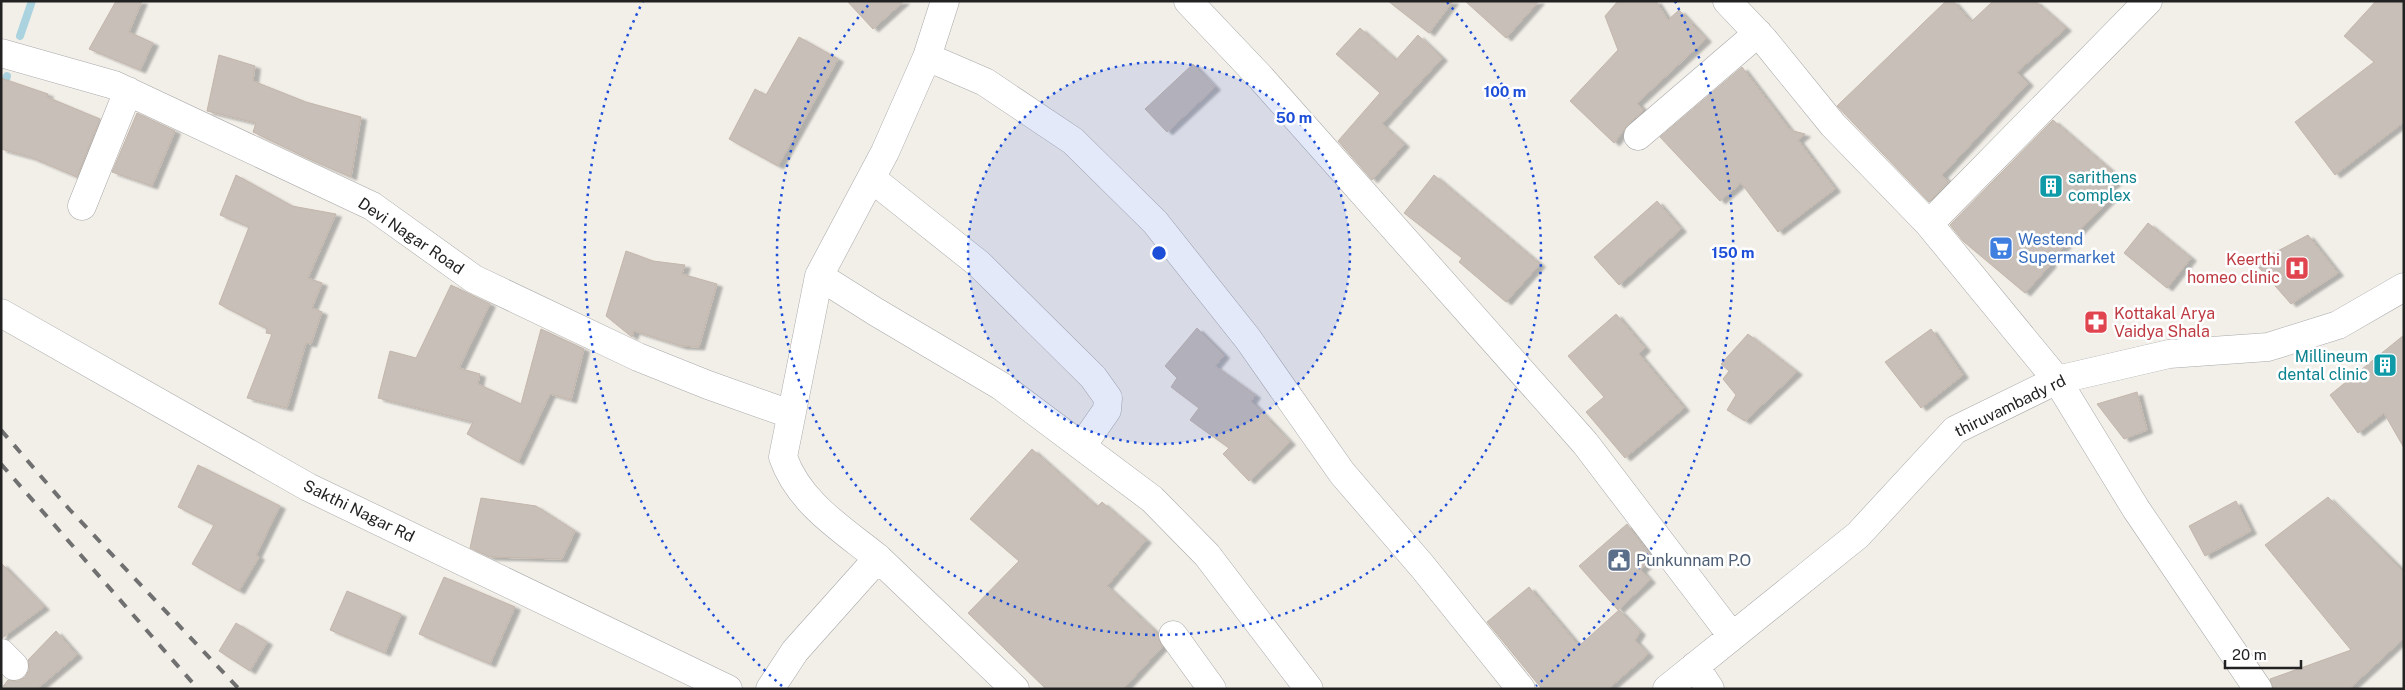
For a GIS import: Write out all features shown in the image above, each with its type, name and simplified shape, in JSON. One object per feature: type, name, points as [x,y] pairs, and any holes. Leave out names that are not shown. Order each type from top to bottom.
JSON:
[{"type":"street","points":[[946,1],[927,57],[885,152],[819,276],[790,414],[783,457],[789,475],[812,504],[878,558],[1015,689]]},
{"type":"street","points":[[1188,1],[1261,78],[1585,443],[1732,636]]},
{"type":"street","points":[[1727,1],[1758,33],[1833,124],[1929,224],[2057,380],[2136,509],[2256,688]]},
{"type":"street","points":[[1929,224],[2142,3]]},
{"type":"street","points":[[1638,136],[1758,33]]},
{"type":"street","name":"Devi Nagar Road","points":[[1,53],[114,85],[372,206],[474,279],[653,364],[790,414]]},
{"type":"street","points":[[927,57],[985,82],[1073,141],[1155,222],[1248,339],[1342,473],[1422,566],[1521,689]]},
{"type":"street","points":[[82,206],[128,92]]},
{"type":"street","points":[[871,178],[979,264],[1093,378],[1108,398],[1107,410],[1082,446]]},
{"type":"street","points":[[819,276],[1001,386],[1152,499],[1206,555],[1309,689]]},
{"type":"street","name":"thiruvambady rd","points":[[1667,689],[1858,535],[1955,430],[2057,380],[2169,354],[2268,347],[2338,325],[2404,287]]},
{"type":"street","name":"Sakthi Nagar Rd","points":[[1,313],[308,487],[728,689]]},
{"type":"street","points":[[770,689],[795,651],[878,558]]},
{"type":"street","points":[[1173,635],[1212,689]]},
{"type":"street","points":[[1695,666],[1710,689]]},
{"type":"building","points":[[116,1],[142,1],[129,32],[153,43],[140,70],[89,49]]},
{"type":"building","points":[[847,1],[904,1],[873,29]]},
{"type":"building","points":[[1388,1],[1453,1],[1429,33]]},
{"type":"building","points":[[1465,1],[1539,1],[1506,38]]},
{"type":"building","points":[[1618,1],[1656,1],[1668,20],[1679,10],[1706,39],[1637,103],[1644,110],[1628,124],[1614,143],[1570,101],[1618,50],[1605,16]]},
{"type":"building","points":[[1946,1],[1953,1],[1971,22],[1993,1],[2035,1],[2066,28],[2017,72],[2028,83],[1942,175],[1948,182],[1929,202],[1837,106]]},
{"type":"building","points":[[2376,1],[2404,1],[2404,122],[2335,175],[2295,122],[2374,62],[2344,36]]},
{"type":"building","points":[[1360,28],[1396,60],[1418,35],[1442,58],[1382,124],[1404,144],[1372,180],[1338,141],[1380,93],[1336,54]]},
{"type":"building","points":[[799,37],[838,59],[778,166],[729,139],[755,89],[766,95]]},
{"type":"building","points":[[219,55],[255,66],[253,81],[306,102],[361,117],[351,177],[253,132],[256,123],[207,111]]},
{"type":"building","points":[[1193,64],[1215,87],[1167,132],[1145,109]]},
{"type":"building","points":[[1742,67],[1790,130],[1805,134],[1798,140],[1835,189],[1778,232],[1741,183],[1720,201],[1660,137]]},
{"type":"building","points":[[1,78],[48,94],[47,97],[100,119],[77,177],[30,157],[1,149]]},
{"type":"building","points":[[137,113],[175,131],[152,186],[112,172]]},
{"type":"building","points":[[2053,120],[2120,178],[2104,193],[2111,198],[2049,262],[2051,264],[2025,293],[1963,241],[1950,225]]},
{"type":"building","points":[[236,175],[292,206],[336,214],[308,278],[322,283],[312,308],[322,312],[311,344],[306,343],[287,408],[247,398],[272,334],[266,333],[267,329],[219,304],[249,227],[220,215]]},
{"type":"building","points":[[1434,175],[1540,264],[1506,302],[1459,262],[1462,258],[1404,213]]},
{"type":"building","points":[[1657,201],[1681,229],[1619,285],[1594,257]]},
{"type":"building","points":[[2148,223],[2191,258],[2167,288],[2124,253]]},
{"type":"building","name":"Keerthi homeo clinic","points":[[2308,235],[2338,273],[2291,304],[2255,263]]},
{"type":"building","points":[[626,251],[653,261],[685,265],[682,274],[717,284],[699,347],[681,346],[634,331],[632,337],[606,316]]},
{"type":"building","points":[[451,285],[490,304],[459,368],[480,374],[478,384],[521,404],[541,329],[584,349],[571,400],[550,394],[518,462],[467,434],[473,422],[378,398],[390,351],[416,358]]},
{"type":"building","points":[[1616,314],[1645,348],[1639,354],[1684,408],[1625,458],[1586,412],[1604,397],[1568,356]]},
{"type":"building","points":[[1197,328],[1224,355],[1215,366],[1255,395],[1251,401],[1290,442],[1249,481],[1223,454],[1229,448],[1190,420],[1199,408],[1171,387],[1177,378],[1165,366]]},
{"type":"building","points":[[1931,329],[1963,375],[1921,408],[1885,362]]},
{"type":"building","points":[[1748,334],[1797,372],[1745,421],[1727,410],[1736,395],[1723,379],[1729,371],[1721,364]]},
{"type":"building","name":"Millineum dental clinic","points":[[2404,335],[2404,448],[2384,413],[2358,433],[2330,395]]},
{"type":"building","points":[[2137,392],[2147,430],[2124,439],[2097,404]]},
{"type":"building","points":[[1032,449],[1097,507],[1102,502],[1146,540],[1107,586],[1158,634],[1162,647],[1123,689],[1046,689],[968,613],[1019,561],[970,519]]},
{"type":"building","points":[[198,465],[280,506],[256,555],[259,557],[239,591],[192,564],[214,525],[178,507]]},
{"type":"building","points":[[2328,497],[2404,572],[2404,638],[2349,689],[2273,689],[2270,679],[2351,650],[2265,545]]},
{"type":"building","points":[[481,498],[536,506],[575,531],[562,559],[490,557],[470,548]]},
{"type":"building","points":[[2236,501],[2251,531],[2205,556],[2189,526]]},
{"type":"building","name":"Punkunnam P.O","points":[[1627,524],[1653,558],[1641,570],[1650,580],[1618,610],[1579,566]]},
{"type":"building","points":[[1,563],[44,607],[2,638],[1,638]]},
{"type":"building","points":[[444,577],[515,607],[490,664],[419,634]]},
{"type":"building","points":[[1529,587],[1579,646],[1619,610],[1640,632],[1635,640],[1648,654],[1608,689],[1542,689],[1487,622]]},
{"type":"building","points":[[347,591],[401,614],[385,653],[330,630]]},
{"type":"building","points":[[236,623],[267,642],[250,671],[219,651]]},
{"type":"building","points":[[56,631],[77,655],[37,689],[1,689],[8,680],[18,681],[25,677],[29,670],[28,660]]},
{"type":"waterway","points":[[20,36],[32,1]]},
{"type":"waterway","points":[[3,89],[7,76]]},
{"type":"railway","points":[[1,430],[70,510],[239,689]]},
{"type":"railway","points":[[1,464],[198,689]]},
{"type":"place","name":"sarithens complex","points":[[2051,186]]},
{"type":"place","name":"Westend Supermarket","points":[[2001,248]]},
{"type":"place","name":"Keerthi homeo clinic","points":[[2297,268]]},
{"type":"place","name":"Kottakal Arya Vaidya Shala","points":[[2096,322]]},
{"type":"place","name":"Millineum dental clinic","points":[[2385,365]]},
{"type":"place","name":"Punkunnam P.O","points":[[1619,560]]}]
